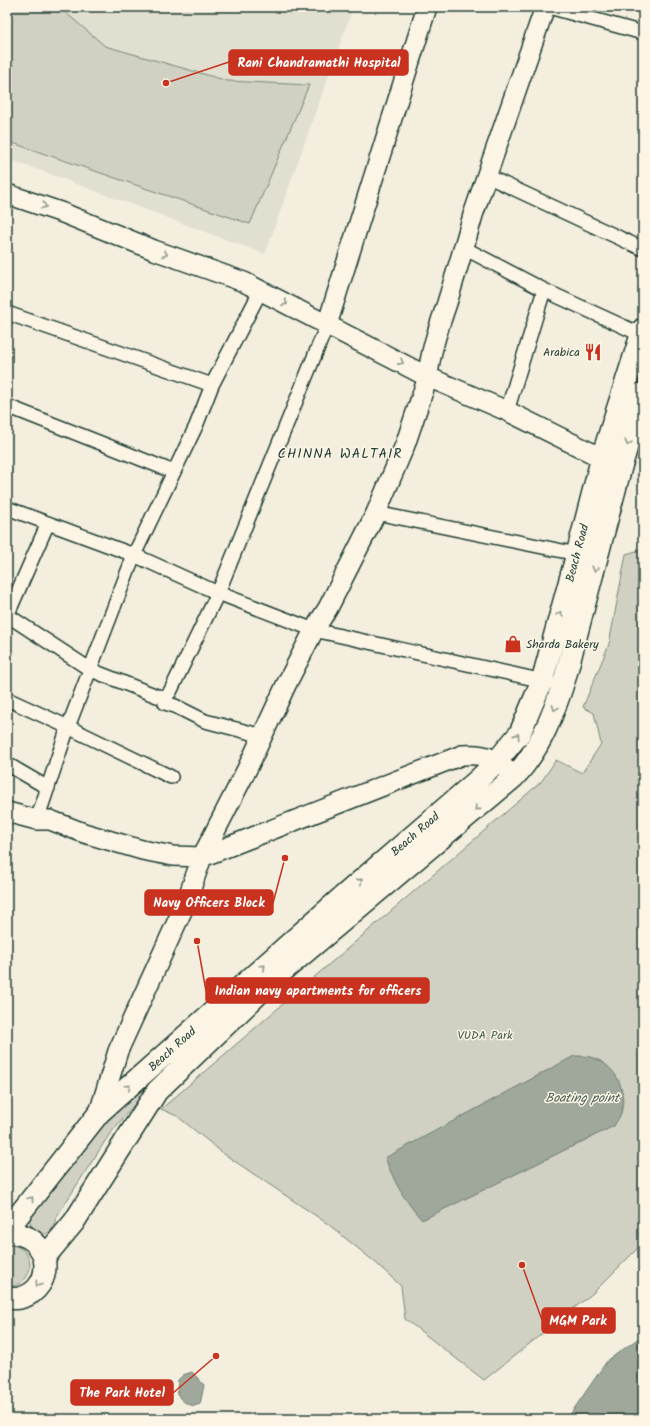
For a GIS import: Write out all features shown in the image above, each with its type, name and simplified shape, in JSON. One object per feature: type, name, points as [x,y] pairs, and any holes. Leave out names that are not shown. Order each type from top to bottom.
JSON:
[{"type":"main road","name":"Beach Road","points":[[7,1230],[99,1113],[342,897],[479,779],[497,761],[520,733],[542,681],[637,329]]},
{"type":"main road","name":"Beach Road","points":[[44,1258],[74,1222],[157,1091],[277,976],[514,777],[525,766],[555,710],[563,685],[621,467],[643,393]]},
{"type":"main road","points":[[7,1233],[17,1233],[30,1238],[39,1246],[44,1258],[45,1271],[40,1283],[31,1292],[10,1304]]},
{"type":"street","points":[[48,522],[7,616],[91,670],[165,698],[170,692],[218,593],[327,325],[427,7]]},
{"type":"street","points":[[99,1113],[118,1051],[187,900],[202,857],[218,829],[286,685],[314,630],[328,608],[376,513],[406,445],[428,377],[434,341],[473,215],[545,7]]},
{"type":"street","points":[[549,7],[643,33]]},
{"type":"street","points":[[487,176],[643,249]]},
{"type":"street","points":[[7,194],[63,213],[154,250],[244,282],[428,377],[507,411],[621,467]]},
{"type":"street","points":[[464,248],[544,290],[637,329]]},
{"type":"street","points":[[37,820],[68,727],[134,555],[196,426],[212,385],[261,290]]},
{"type":"street","points":[[507,411],[544,290]]},
{"type":"street","points":[[7,313],[212,385]]},
{"type":"street","points":[[7,406],[174,472]]},
{"type":"street","points":[[7,508],[134,555],[218,593],[314,630],[563,685]]},
{"type":"street","points":[[376,513],[577,554]]},
{"type":"street","points":[[7,699],[171,777]]},
{"type":"street","points":[[165,703],[205,721],[263,736]]},
{"type":"street","points":[[7,812],[37,820],[50,820],[84,833],[142,850],[173,856],[202,857],[462,755],[476,754],[497,761],[514,777]]},
{"type":"street","points":[[7,764],[48,788]]},
{"type":"shaded area","points":[[7,7],[353,7],[265,254],[7,158]]},
{"type":"green space","points":[[7,7],[59,7],[105,46],[228,81],[309,85],[250,224],[7,141]]},
{"type":"green space","name":"VUDA Park","points":[[643,549],[643,1243],[593,1293],[484,1380],[405,1319],[401,1286],[376,1263],[328,1224],[224,1154],[177,1116],[161,1109],[541,782],[556,760],[582,773],[601,744],[594,713],[583,707],[609,644],[626,554]]},
{"type":"green space","points":[[220,1015],[147,1089],[109,1135],[57,1216],[52,1229],[45,1234],[41,1234],[34,1229],[29,1218],[93,1134],[136,1091]]},
{"type":"green space","points":[[7,1245],[17,1246],[24,1251],[30,1265],[29,1273],[24,1280],[17,1285],[7,1287]]},
{"type":"water","name":"Boating point","points":[[574,1056],[588,1057],[599,1060],[612,1071],[617,1078],[621,1086],[623,1104],[620,1115],[614,1126],[422,1220],[400,1190],[385,1158]]},
{"type":"water","points":[[643,1335],[643,1419],[567,1419],[607,1361]]},
{"type":"water","points":[[192,1372],[204,1385],[200,1404],[194,1406],[181,1400],[177,1390],[178,1380],[183,1375]]},
{"type":"place","name":"Rani Chandramathi Hospital","points":[[166,83]]},
{"type":"place","name":"Arabica","points":[[593,352]]},
{"type":"place","name":"Sharda Bakery","points":[[513,644]]},
{"type":"place","name":"Navy Officers Block","points":[[285,858]]},
{"type":"place","name":"Indian navy apartments for officers","points":[[197,941]]},
{"type":"place","name":"MGM Park","points":[[522,1265]]},
{"type":"place","name":"The Park Hotel","points":[[216,1356]]},
{"type":"district","name":"CHINNA WALTAIR","points":[[340,453]]}]
